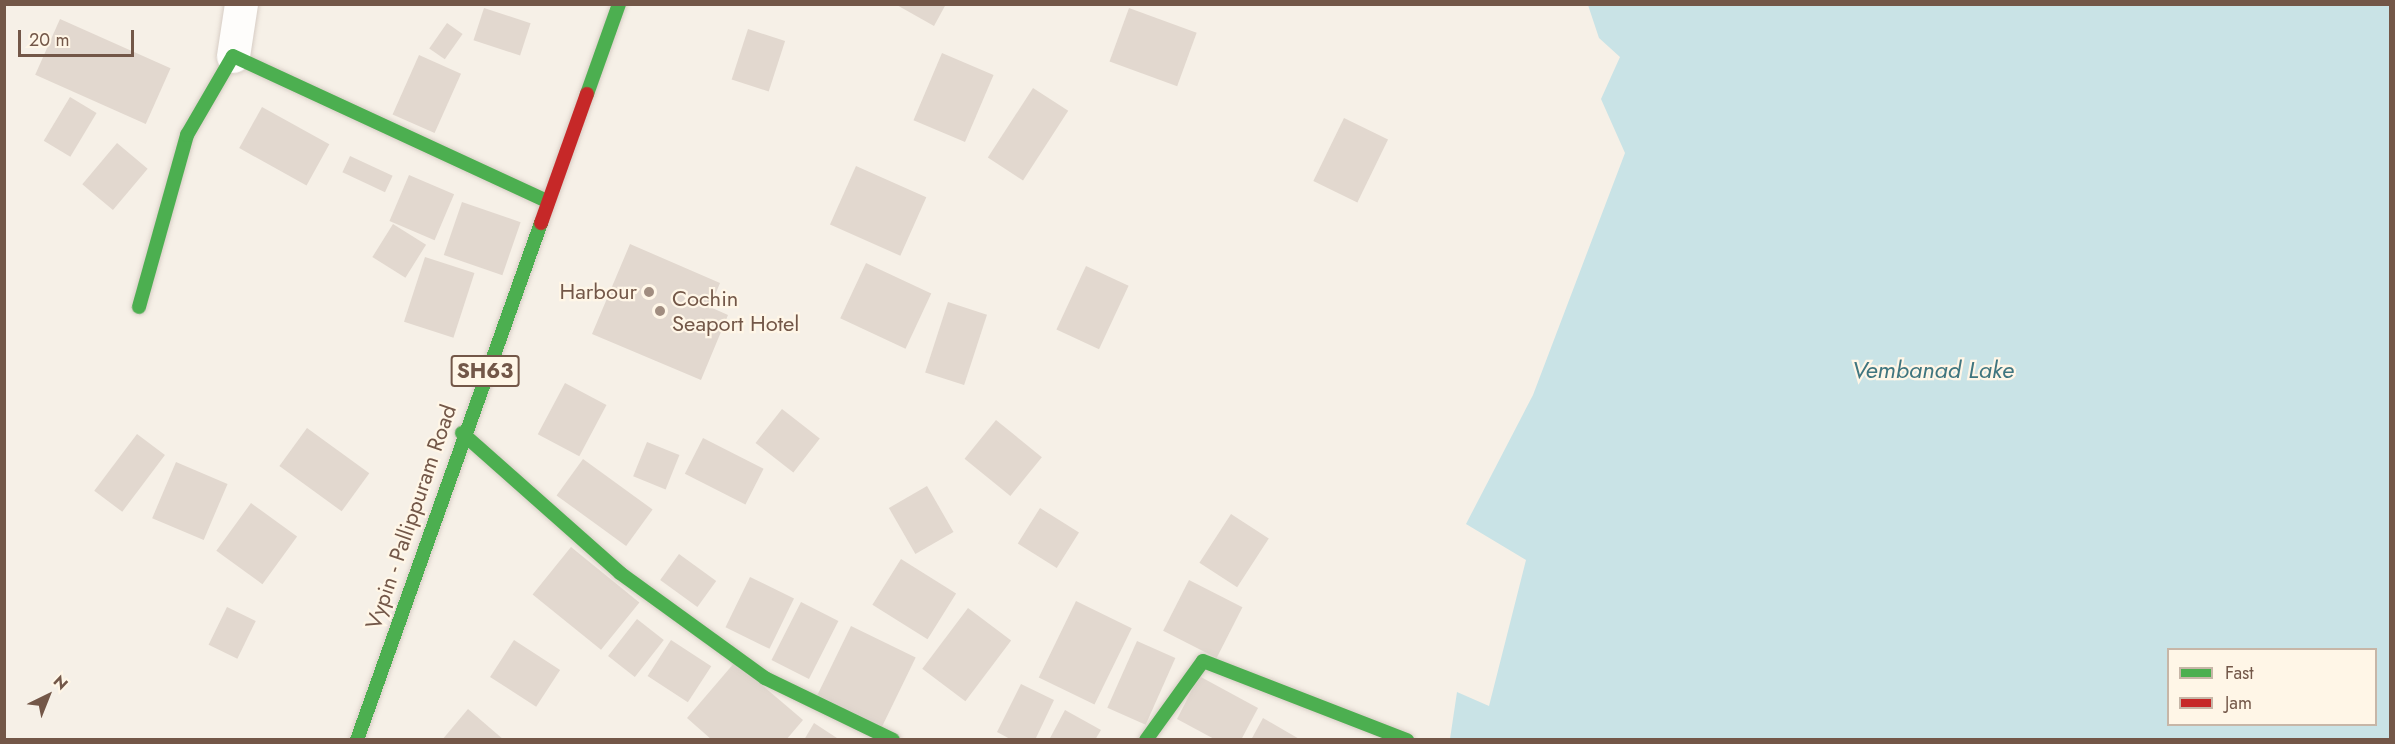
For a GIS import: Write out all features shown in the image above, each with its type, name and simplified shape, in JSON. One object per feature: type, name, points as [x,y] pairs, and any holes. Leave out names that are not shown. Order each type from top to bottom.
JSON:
[{"type":"street","points":[[139,307],[187,135],[233,56],[241,4]]},
{"type":"street","name":"Vypin - Pallippuram Road","points":[[357,740],[462,433],[619,4]]},
{"type":"street","points":[[233,56],[547,201]]},
{"type":"street","points":[[462,433],[620,573],[765,678],[893,740]]},
{"type":"street","points":[[1146,740],[1203,661],[1407,740]]},
{"type":"water","name":"Vembanad Lake","points":[[1588,5],[2390,5],[2390,739],[1450,739],[1457,692],[1489,706],[1526,560],[1466,524],[1533,395],[1625,153],[1601,99],[1620,57],[1599,38]]},
{"type":"building","points":[[895,4],[946,4],[934,26]]},
{"type":"building","points":[[484,8],[531,23],[520,55],[473,40]]},
{"type":"building","points":[[1129,8],[1197,33],[1177,86],[1110,62]]},
{"type":"building","points":[[60,19],[171,68],[146,124],[35,75]]},
{"type":"building","points":[[447,23],[463,34],[445,59],[429,48]]},
{"type":"building","points":[[748,29],[785,41],[769,91],[732,79]]},
{"type":"building","points":[[942,53],[994,75],[965,142],[913,120]]},
{"type":"building","points":[[419,55],[461,74],[435,133],[393,114]]},
{"type":"building","points":[[1033,88],[1068,111],[1023,180],[988,158]]},
{"type":"building","points":[[70,97],[97,113],[70,157],[44,141]]},
{"type":"building","points":[[262,107],[329,144],[307,185],[239,148]]},
{"type":"building","points":[[1344,118],[1388,139],[1357,202],[1313,181]]},
{"type":"building","points":[[117,143],[148,169],[113,210],[82,184]]},
{"type":"building","points":[[350,156],[393,176],[385,192],[342,172]]},
{"type":"building","points":[[856,166],[926,197],[900,256],[830,224]]},
{"type":"building","points":[[409,175],[454,194],[435,240],[389,221]]},
{"type":"building","points":[[462,202],[521,222],[502,275],[444,255]]},
{"type":"building","points":[[393,224],[426,245],[405,278],[372,257]]},
{"type":"building","name":"Cochin Seaport Hotel","points":[[630,244],[720,283],[710,307],[728,315],[701,380],[592,334]]},
{"type":"building","points":[[425,257],[474,273],[453,338],[404,322]]},
{"type":"building","points":[[866,263],[931,293],[905,349],[840,318]]},
{"type":"building","points":[[1086,266],[1129,286],[1099,349],[1056,329]]},
{"type":"building","points":[[948,302],[987,315],[964,385],[925,372]]},
{"type":"building","points":[[565,383],[606,405],[579,456],[538,434]]},
{"type":"building","points":[[782,409],[820,439],[793,472],[756,443]]},
{"type":"building","points":[[996,420],[1042,457],[1010,496],[965,459]]},
{"type":"building","points":[[307,428],[369,473],[342,511],[279,466]]},
{"type":"building","points":[[137,434],[165,455],[122,512],[94,491]]},
{"type":"building","points":[[703,438],[764,469],[745,505],[685,474]]},
{"type":"building","points":[[647,442],[679,455],[666,489],[633,476]]},
{"type":"building","points":[[583,459],[653,510],[626,546],[557,495]]},
{"type":"building","points":[[176,462],[228,484],[204,540],[152,518]]},
{"type":"building","points":[[927,486],[954,532],[915,554],[889,508]]},
{"type":"building","points":[[251,503],[297,537],[262,584],[216,551]]},
{"type":"building","points":[[1040,508],[1079,532],[1057,568],[1018,544]]},
{"type":"building","points":[[1231,514],[1269,539],[1237,587],[1199,563]]},
{"type":"building","points":[[571,547],[639,602],[601,650],[533,594]]},
{"type":"building","points":[[679,554],[716,581],[697,607],[660,580]]},
{"type":"building","points":[[901,559],[956,593],[928,639],[872,605]]},
{"type":"building","points":[[750,577],[794,598],[769,649],[725,627]]},
{"type":"building","points":[[1189,580],[1242,607],[1217,658],[1163,631]]},
{"type":"building","points":[[1076,601],[1132,628],[1094,705],[1039,677]]},
{"type":"building","points":[[801,602],[838,621],[809,679],[771,660]]},
{"type":"building","points":[[227,607],[256,621],[237,659],[209,645]]},
{"type":"building","points":[[968,608],[1011,640],[965,701],[922,669]]},
{"type":"building","points":[[637,619],[664,640],[635,677],[608,656]]},
{"type":"building","points":[[851,626],[916,658],[882,727],[817,695]]},
{"type":"building","points":[[514,640],[560,670],[536,707],[490,677]]},
{"type":"building","points":[[671,640],[711,666],[688,702],[648,676]]},
{"type":"building","points":[[1137,641],[1175,658],[1146,725],[1107,708]]},
{"type":"building","points":[[735,662],[803,720],[786,740],[712,740],[687,718]]},
{"type":"building","points":[[1199,676],[1258,708],[1241,740],[1216,740],[1177,719]]},
{"type":"building","points":[[1021,684],[1054,700],[1035,740],[1012,740],[997,732]]},
{"type":"building","points":[[468,709],[504,740],[442,740]]},
{"type":"building","points":[[1065,710],[1101,730],[1095,740],[1049,740]]},
{"type":"building","points":[[1263,718],[1301,740],[1251,740]]},
{"type":"building","points":[[814,723],[840,740],[804,740]]},
{"type":"traffic: fast","points":[[587,94],[619,4]]},
{"type":"traffic: fast","points":[[139,307],[187,135],[233,56],[547,201]]},
{"type":"traffic: fast","points":[[357,740],[541,223]]},
{"type":"traffic: fast","points":[[462,433],[620,573],[765,678],[893,740]]},
{"type":"traffic: fast","points":[[1146,740],[1203,661],[1407,740]]},
{"type":"traffic: jam","points":[[541,223],[587,94]]},
{"type":"place","name":"Harbour","points":[[649,292]]},
{"type":"place","name":"Cochin Seaport Hotel","points":[[660,311]]}]
